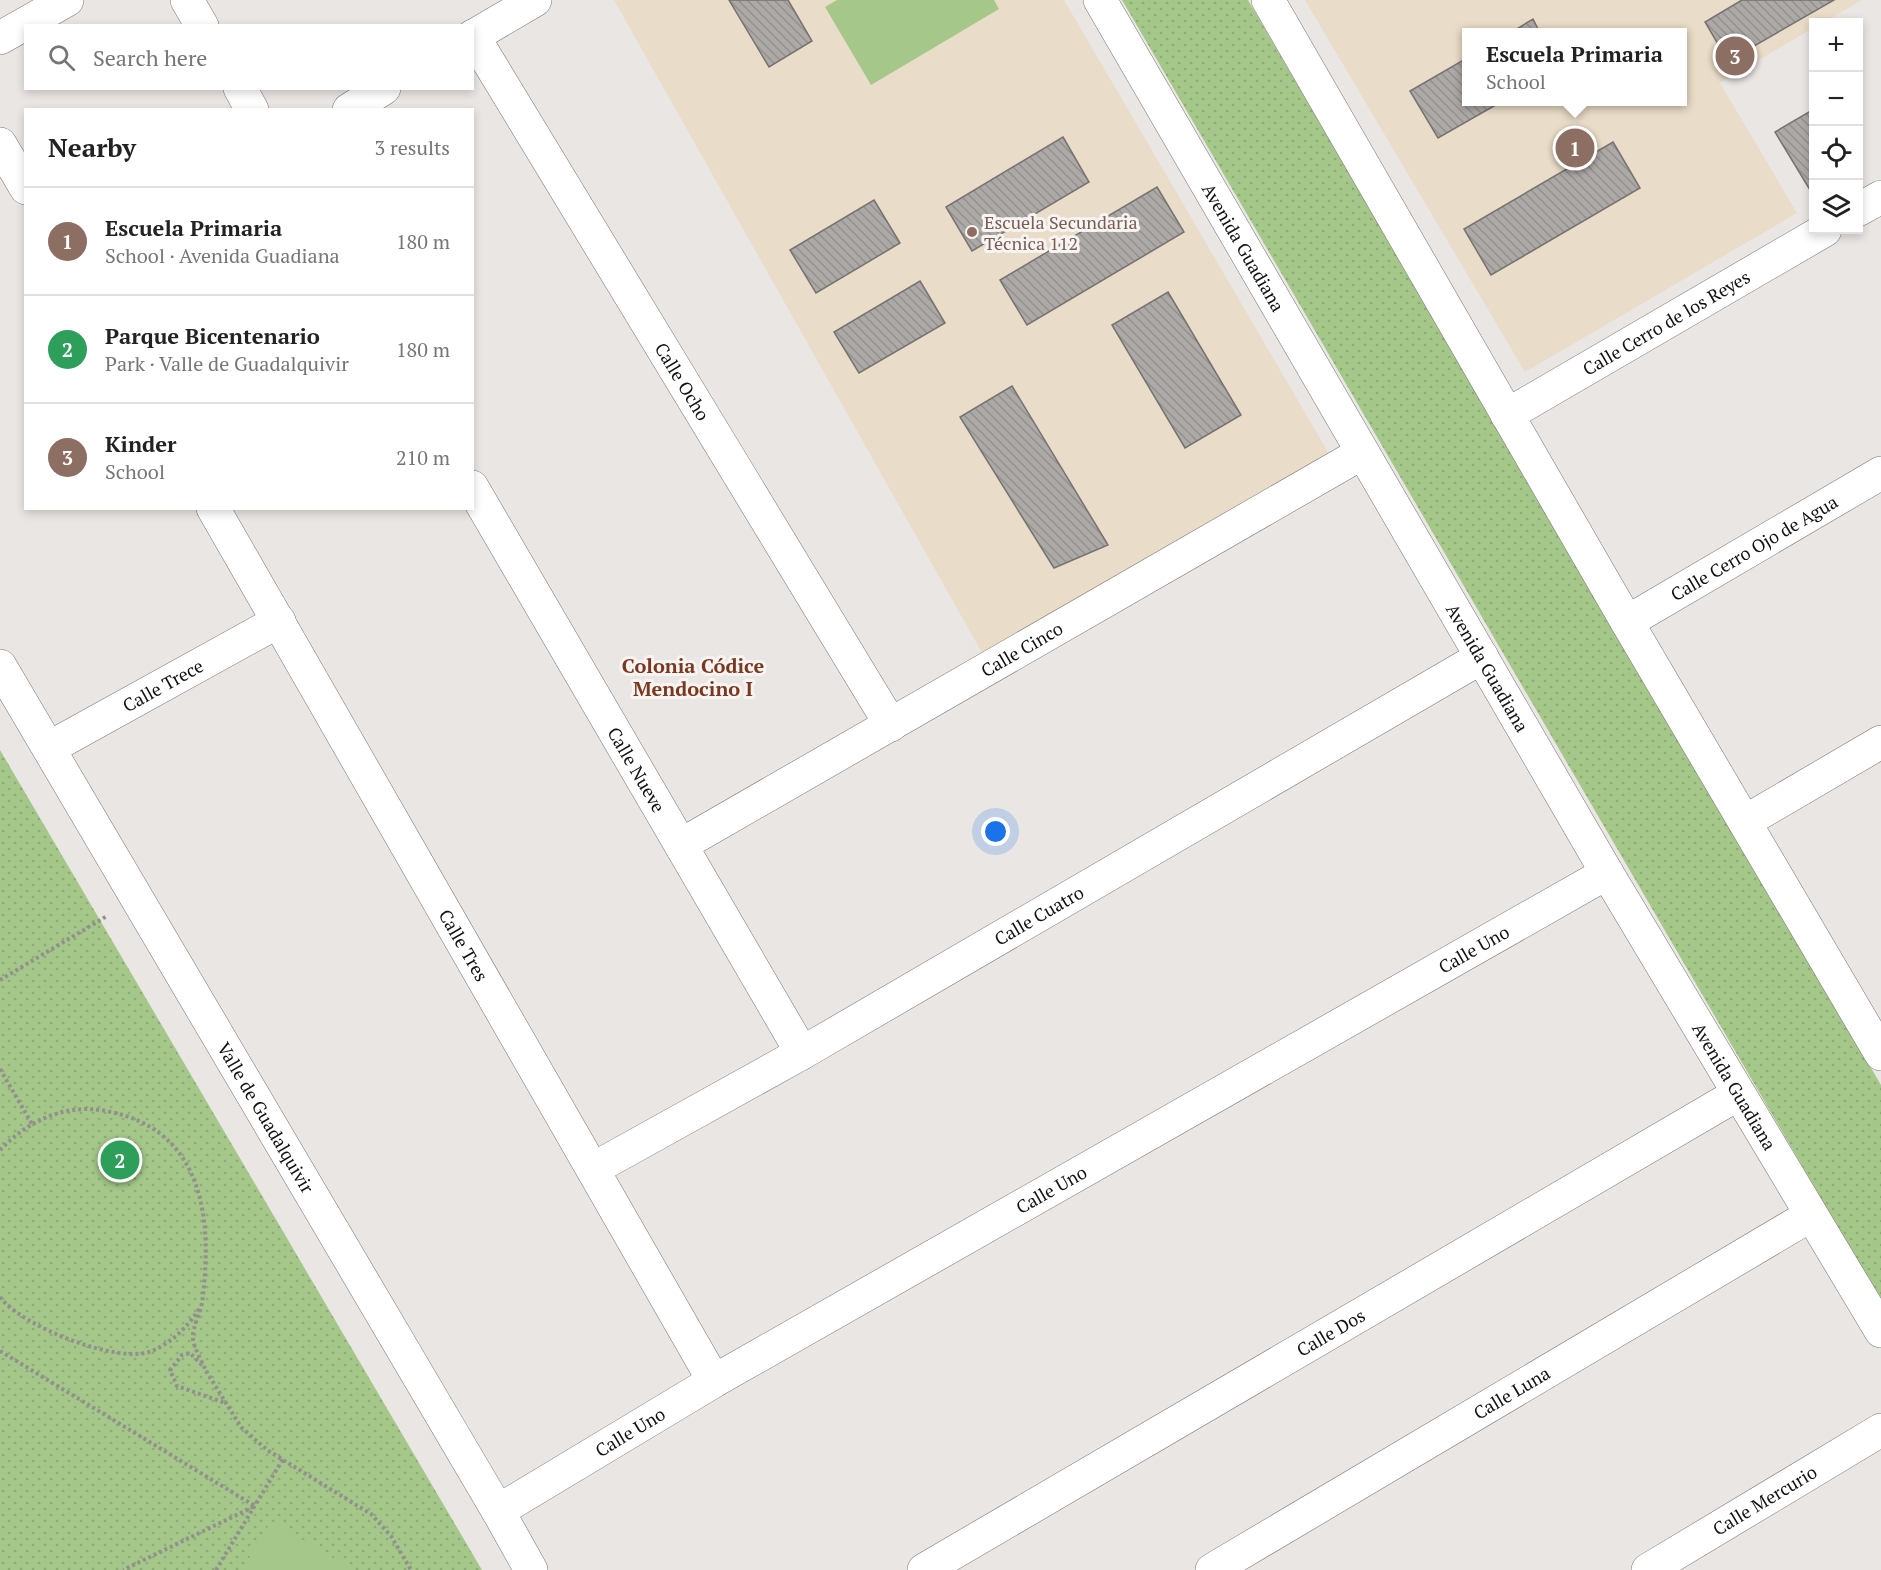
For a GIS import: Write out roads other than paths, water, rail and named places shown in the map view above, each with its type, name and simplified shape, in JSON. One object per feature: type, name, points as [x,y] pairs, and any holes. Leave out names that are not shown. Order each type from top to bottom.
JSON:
[{"type":"street","points":[[25,24],[67,0]]},
{"type":"street","points":[[187,0],[201,24]]},
{"type":"street","points":[[474,35],[536,0]]},
{"type":"street","name":"Avenida Guadiana","points":[[1100,0],[1607,873],[1881,1331]]},
{"type":"street","points":[[1268,0],[1627,622],[1877,1036]]},
{"type":"street","points":[[0,38],[24,24]]},
{"type":"street","name":"Calle Ocho","points":[[474,38],[891,725]]},
{"type":"street","points":[[241,90],[251,108]]},
{"type":"street","points":[[352,108],[381,90]]},
{"type":"street","points":[[0,144],[24,185]]},
{"type":"street","points":[[1863,207],[1881,197]]},
{"type":"street","name":"Calle Cerro de los Reyes","points":[[1507,415],[1818,234]]},
{"type":"street","name":"Calle Cinco","points":[[681,844],[1362,453]]},
{"type":"street","name":"Calle Cerro Ojo de Agua","points":[[1627,622],[1881,473]]},
{"type":"street","name":"Calle Nueve","points":[[474,490],[802,1053]]},
{"type":"street","name":"Calle Tres","points":[[214,510],[714,1381]]},
{"type":"street","name":"Calle Trece","points":[[49,748],[279,621]]},
{"type":"street","name":"Calle Cuatro","points":[[593,1169],[802,1053],[1482,657]]},
{"type":"street","name":"Valle de Guadalquivir","points":[[3,678],[49,748],[498,1510],[531,1570]]},
{"type":"street","points":[[1746,821],[1881,742]]},
{"type":"street","name":"Calle Uno","points":[[498,1510],[714,1381],[1607,873]]},
{"type":"street","name":"Calle Dos","points":[[924,1570],[1738,1094]]},
{"type":"street","name":"Calle Luna","points":[[1212,1570],[1811,1215]]},
{"type":"street","name":"Calle Mercurio","points":[[1648,1570],[1881,1430]]},
{"type":"place","name":"Kinder","points":[[1735,56]]},
{"type":"place","name":"Escuela Primaria","points":[[1575,148]]},
{"type":"place","name":"Escuela Secundaria Técnica 112","points":[[972,232]]},
{"type":"place","name":"Parque Bicentenario","points":[[120,1160]]},
{"type":"district","name":"Colonia Códice Mendocino I","points":[[693,676]]}]
